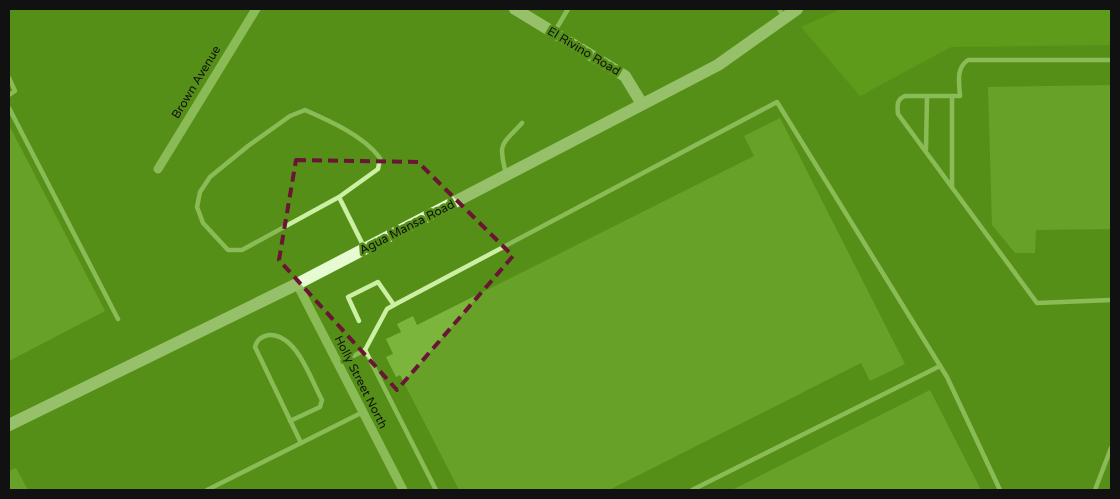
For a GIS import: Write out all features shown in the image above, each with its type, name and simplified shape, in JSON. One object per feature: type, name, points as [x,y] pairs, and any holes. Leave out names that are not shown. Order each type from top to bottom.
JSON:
[{"type":"main road","name":"El Rivino Road","points":[[515,9],[625,76],[642,104]]},
{"type":"main road","name":"Agua Mansa Road","points":[[9,425],[297,284],[718,64],[782,14],[809,9]]},
{"type":"street","name":"Brown Avenue","points":[[158,169],[256,9]]},
{"type":"street","name":"Holly Street North","points":[[297,284],[403,490]]},
{"type":"lane","points":[[554,32],[568,9]]},
{"type":"lane","points":[[1111,60],[968,60],[962,64],[959,70],[960,96],[905,96],[901,98],[897,106],[898,114],[1037,303],[1111,300]]},
{"type":"lane","points":[[9,78],[15,92],[9,95]]},
{"type":"lane","points":[[926,151],[927,96]]},
{"type":"lane","points":[[952,96],[952,186]]},
{"type":"lane","points":[[338,364],[365,350],[387,309],[777,102],[947,377],[1000,490]]},
{"type":"lane","points":[[9,108],[118,319]]},
{"type":"lane","points":[[305,110],[344,129],[374,150],[380,158],[378,169],[340,197],[242,250],[228,250],[203,223],[197,207],[200,192],[210,177],[248,146],[290,116],[305,110]]},
{"type":"lane","points":[[507,175],[501,153],[502,144],[522,123]]},
{"type":"lane","points":[[340,197],[365,248]]},
{"type":"lane","points":[[359,321],[348,297],[378,282],[394,305]]},
{"type":"lane","points":[[290,420],[320,407],[322,400],[296,349],[289,342],[274,335],[263,336],[258,339],[255,347],[301,443]]},
{"type":"lane","points":[[365,350],[436,490]]},
{"type":"lane","points":[[692,490],[940,366]]},
{"type":"lane","points":[[207,490],[363,412]]},
{"type":"lane","points":[[1095,490],[1111,448]]},
{"type":"highlighted area","points":[[296,160],[418,162],[513,256],[397,390],[279,260]]},
{"type":"green space","points":[[841,9],[1111,9],[1111,45],[951,47],[860,96],[801,27]]},
{"type":"building","points":[[1111,85],[1111,229],[1036,230],[1035,253],[1015,253],[992,225],[988,87]]},
{"type":"building","points":[[780,118],[905,364],[870,381],[861,363],[609,490],[459,490],[400,375],[396,377],[386,357],[393,354],[386,339],[401,332],[397,324],[413,316],[417,325],[754,156],[744,136]]},
{"type":"building","points":[[9,125],[105,311],[9,361]]},
{"type":"building","points":[[930,390],[981,490],[732,490]]},
{"type":"building","points":[[16,468],[28,490],[9,490],[9,471]]}]
